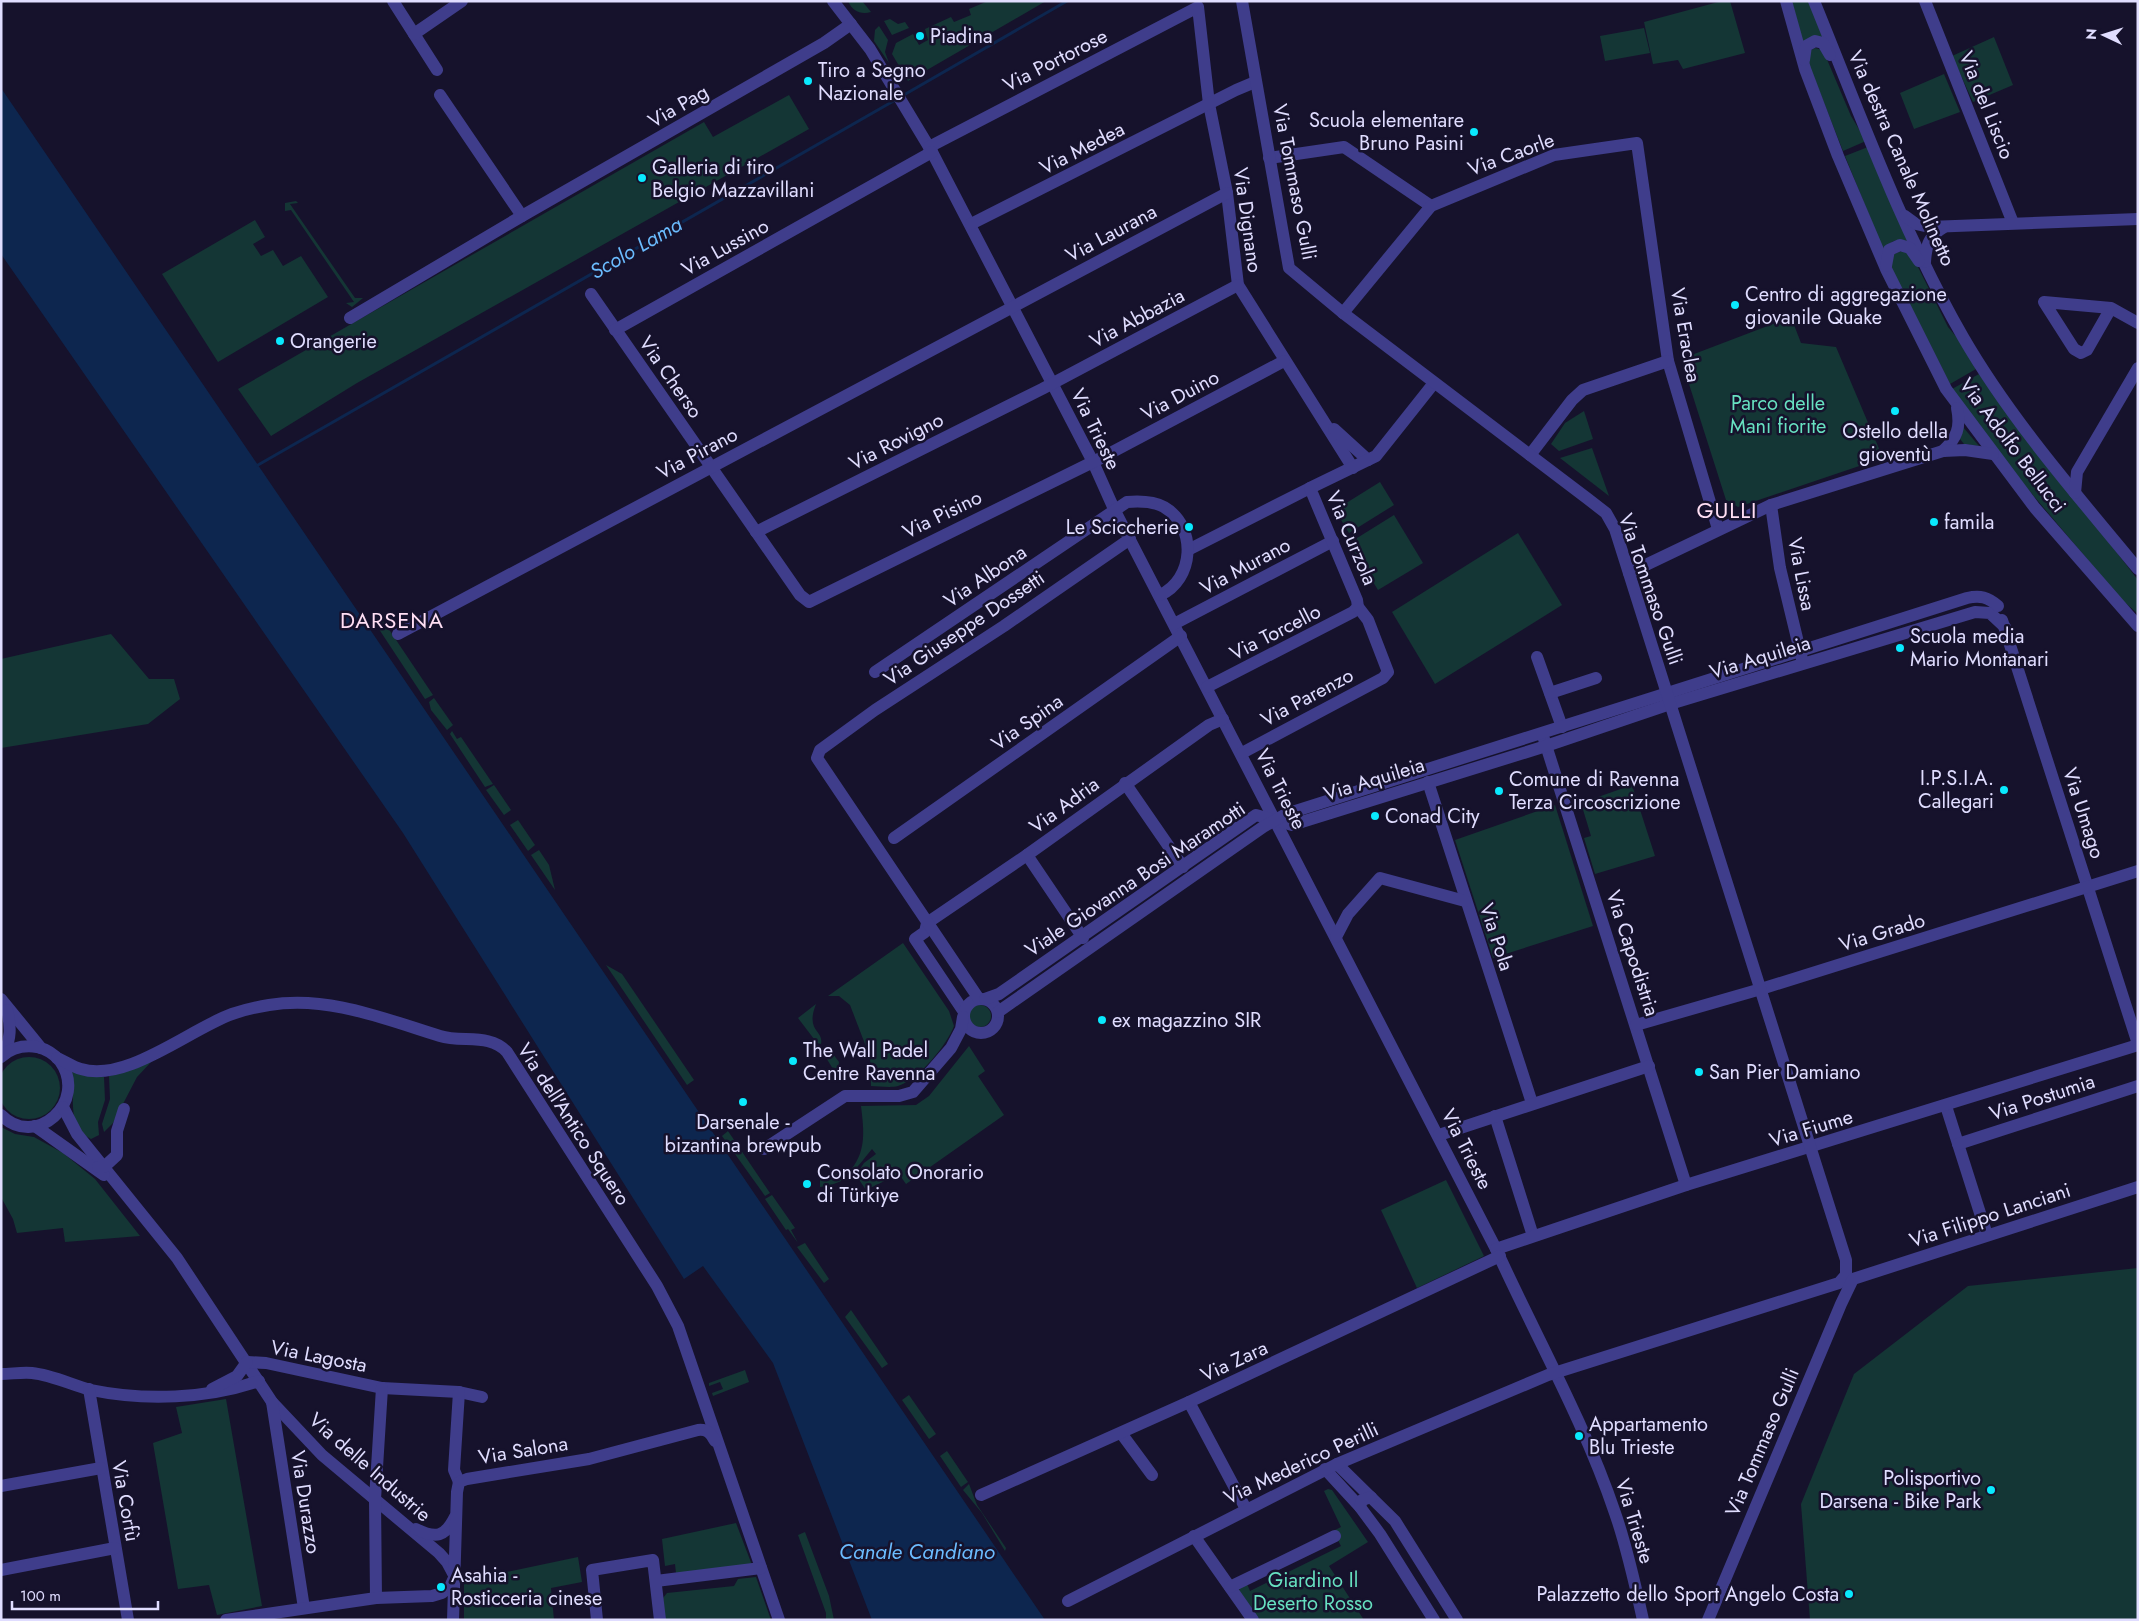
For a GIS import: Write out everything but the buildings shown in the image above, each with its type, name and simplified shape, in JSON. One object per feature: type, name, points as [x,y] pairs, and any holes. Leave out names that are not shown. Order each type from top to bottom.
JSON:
[{"type":"street","points":[[393,1],[437,70]]},
{"type":"street","points":[[414,34],[462,1]]},
{"type":"street","name":"Via Trieste","points":[[833,1],[892,84],[931,150],[971,224],[1093,462],[1114,509],[1242,753],[1498,1252],[1556,1372],[1616,1514],[1643,1620]]},
{"type":"street","name":"Via Tommaso Gulli","points":[[1242,1],[1289,268],[1343,313],[1606,513],[1615,529],[1761,989],[1809,1148],[1846,1260],[1855,1278],[1841,1304],[1708,1620]]},
{"type":"street","name":"Via Adolfo Bellucci","points":[[1786,1],[1805,69],[1838,156],[1886,269],[1956,405],[2035,508],[2138,626]]},
{"type":"street","name":"Via destra Canale Molinetto","points":[[1814,1],[1903,215],[1963,336],[2013,411],[2075,493],[2137,568]]},
{"type":"street","name":"Via del Liscio","points":[[1925,1],[2014,223]]},
{"type":"street","name":"Via Dignano","points":[[1198,7],[1238,285],[1353,468]]},
{"type":"street","name":"Via Portorose","points":[[931,150],[1198,7]]},
{"type":"street","name":"Via Pag","points":[[350,318],[522,216],[793,61],[851,24]]},
{"type":"street","points":[[1805,69],[1803,56],[1806,46],[1815,41],[1823,43],[1857,106]]},
{"type":"street","name":"Via Medea","points":[[971,224],[1255,82]]},
{"type":"street","name":"Via Medea","points":[[1212,102],[1236,93],[1258,96]]},
{"type":"street","points":[[440,95],[522,216]]},
{"type":"street","name":"Via Caorle","points":[[1343,313],[1431,206],[1554,154],[1637,143]]},
{"type":"street","name":"Via Eraclea","points":[[1637,143],[1668,361],[1718,530]]},
{"type":"street","points":[[1269,158],[1344,147],[1431,206]]},
{"type":"street","name":"Via Lussino","points":[[615,330],[931,150]]},
{"type":"street","name":"Via Laurana","points":[[1014,306],[1226,193]]},
{"type":"street","points":[[1903,215],[1920,226],[1944,227],[2138,219]]},
{"type":"street","points":[[1925,262],[1926,247],[1930,237],[1944,227]]},
{"type":"street","points":[[1886,269],[1889,250],[1900,245],[1910,248],[1963,336]]},
{"type":"street","name":"Via Abbazia","points":[[1052,384],[1238,285]]},
{"type":"street","name":"Via Cherso","points":[[591,294],[800,595],[809,602]]},
{"type":"street","points":[[2111,308],[2087,350],[2081,353],[2074,349],[2044,302],[2111,308],[2138,322]]},
{"type":"street","name":"Via Pirano","points":[[398,634],[1014,306]]},
{"type":"street","name":"Via Duino","points":[[1093,462],[1284,361]]},
{"type":"street","points":[[1530,455],[1572,400],[1583,390],[1668,361]]},
{"type":"street","points":[[2075,493],[2077,472],[2138,368]]},
{"type":"street","name":"Via Curzola","points":[[1388,672],[1368,620],[1358,606],[1358,600],[1307,490],[1376,456],[1434,382]]},
{"type":"street","name":"Via Rovigno","points":[[756,532],[1052,384]]},
{"type":"street","points":[[1943,452],[1953,440],[1959,428],[1956,405]]},
{"type":"street","name":"Via Dignano","points":[[1321,417],[1368,460]]},
{"type":"street","points":[[1629,573],[1771,505],[1943,452],[1965,450],[1993,454]]},
{"type":"street","name":"Via Pisino","points":[[809,602],[1093,462]]},
{"type":"street","points":[[1160,595],[1172,589],[1185,572],[1188,550],[1307,490]]},
{"type":"street","name":"Via Albona","points":[[875,672],[1126,502],[1139,501],[1165,507],[1178,521],[1187,537],[1188,550]]},
{"type":"street","name":"Via Lissa","points":[[1771,505],[1780,568],[1803,664]]},
{"type":"street","name":"Via Giuseppe Dossetti","points":[[927,923],[817,758],[820,750],[875,710],[1004,626],[1130,539]]},
{"type":"street","name":"Via Murano","points":[[1174,624],[1332,541]]},
{"type":"street","name":"Via Aquileia","points":[[1276,819],[1292,824],[1428,782],[1800,651],[1974,596],[1996,600]]},
{"type":"street","name":"Via Umago","points":[[1996,600],[2138,1045]]},
{"type":"street","name":"Via Torcello","points":[[1207,687],[1353,612],[1358,606]]},
{"type":"street","name":"Via Aquileia","points":[[1276,819],[1544,740],[1562,727],[1803,664],[1975,612],[1990,612],[2004,627]]},
{"type":"street","name":"Via Spina","points":[[894,838],[1181,636]]},
{"type":"street","points":[[1537,657],[1562,727]]},
{"type":"street","name":"Via Parenzo","points":[[1242,753],[1383,678],[1388,672]]},
{"type":"street","points":[[1550,693],[1596,678]]},
{"type":"street","name":"Via Adria","points":[[927,923],[1027,855],[1125,783],[1209,726],[1223,719]]},
{"type":"street","name":"Via Capodistria","points":[[1544,740],[1686,1185]]},
{"type":"street","name":"Via Pola","points":[[1428,782],[1532,1103]]},
{"type":"street","points":[[1125,783],[1183,867]]},
{"type":"street","name":"Viale Giovanna Bosi Maramotti","points":[[982,999],[1000,994],[1083,938],[1256,815],[1276,819]]},
{"type":"street","name":"Viale Giovanna Bosi Maramotti","points":[[998,1012],[1276,819]]},
{"type":"street","points":[[1027,855],[1083,938]]},
{"type":"street","name":"Via Grado","points":[[1636,1025],[1761,989],[2138,871]]},
{"type":"street","points":[[1336,937],[1348,914],[1380,878],[1465,901]]},
{"type":"street","points":[[927,923],[982,999],[993,1004],[998,1012],[998,1018],[993,1029],[982,1034],[976,1033],[967,1027],[963,1014],[915,939],[925,932],[927,923]]},
{"type":"street","points":[[764,1149],[845,1096],[899,1096],[913,1092],[951,1048],[961,1029],[963,1014],[969,1003],[982,999]]},
{"type":"street","points":[[3,1002],[42,1048]]},
{"type":"street","points":[[3,1002],[10,1026],[9,1042],[3,1056]]},
{"type":"street","name":"Via dell'Antico Squero","points":[[42,1048],[57,1058],[81,1069],[106,1071],[142,1060],[231,1014],[270,1005],[305,1003],[343,1008],[449,1039],[473,1041],[482,1039],[500,1044],[507,1052],[657,1286],[678,1326],[779,1620]]},
{"type":"street","points":[[951,1048],[976,1033]]},
{"type":"street","name":"Via Fiume","points":[[1498,1252],[1533,1236],[1686,1185],[2138,1045]]},
{"type":"street","points":[[156,1061],[169,1046]]},
{"type":"street","points":[[3,1056],[22,1047],[42,1048]]},
{"type":"street","points":[[1,1115],[13,1123],[35,1126],[51,1119],[63,1107],[68,1094],[69,1081],[65,1068],[57,1058]]},
{"type":"street","points":[[1439,1135],[1649,1066]]},
{"type":"street","name":"Via Postumia","points":[[1958,1144],[2138,1086]]},
{"type":"street","points":[[1946,1106],[1987,1236]]},
{"type":"street","name":"Via delle Industrie","points":[[63,1107],[77,1134],[98,1167]]},
{"type":"street","points":[[98,1167],[117,1154],[117,1131],[124,1109]]},
{"type":"street","points":[[1495,1116],[1533,1236]]},
{"type":"street","name":"Via delle Industrie","points":[[35,1126],[98,1167],[118,1186],[177,1258],[272,1402],[322,1455],[408,1525],[447,1562],[454,1578]]},
{"type":"street","name":"Via Filippo Lanciani","points":[[1855,1278],[2138,1188]]},
{"type":"street","name":"Via Zara","points":[[982,1495],[1189,1402],[1498,1252]]},
{"type":"street","points":[[1556,1372],[1839,1283],[1846,1275],[1846,1260]]},
{"type":"street","points":[[1821,1289],[1837,1293],[1841,1304]]},
{"type":"street","points":[[204,1393],[234,1378],[247,1362]]},
{"type":"street","name":"Via Lagosta","points":[[247,1362],[266,1364],[382,1388],[459,1392],[482,1397]]},
{"type":"street","name":"Via Mederico Perilli","points":[[1068,1601],[1331,1467],[1556,1372]]},
{"type":"street","points":[[1,1374],[32,1373],[89,1389],[132,1395],[204,1393],[228,1390],[259,1381]]},
{"type":"street","name":"Via Lagosta","points":[[376,1598],[375,1499],[382,1388]]},
{"type":"street","name":"Via Corfù","points":[[89,1389],[128,1620]]},
{"type":"street","points":[[459,1392],[454,1470],[459,1482]]},
{"type":"street","name":"Via Durazzo","points":[[272,1402],[304,1608]]},
{"type":"street","points":[[1189,1402],[1246,1509]]},
{"type":"street","name":"Via Salona","points":[[453,1620],[456,1515],[459,1482],[590,1458],[698,1430],[705,1430],[711,1434],[719,1448]]},
{"type":"street","points":[[1121,1433],[1152,1475]]},
{"type":"street","points":[[1331,1467],[1371,1497],[1395,1521],[1457,1620]]},
{"type":"street","points":[[1331,1467],[1380,1534],[1434,1620]]},
{"type":"street","points":[[1,1486],[101,1468]]},
{"type":"street","points":[[1360,1507],[1362,1500],[1371,1497]]},
{"type":"street","points":[[408,1525],[426,1534],[439,1535],[448,1531],[456,1515]]},
{"type":"street","points":[[1194,1536],[1253,1620]]},
{"type":"street","points":[[1230,1587],[1335,1536]]},
{"type":"street","points":[[1,1570],[115,1548]]},
{"type":"street","points":[[597,1620],[592,1570],[653,1560],[660,1620]]},
{"type":"street","points":[[656,1581],[761,1568]]},
{"type":"street","points":[[231,1619],[376,1598],[432,1596],[446,1590],[454,1578]]},
{"type":"street","points":[[432,1596],[441,1602],[453,1620]]},
{"type":"green space","points":[[848,1],[862,1],[871,12],[857,11]]},
{"type":"green space","points":[[988,1],[1046,1],[908,81],[892,54],[896,43],[913,34],[919,45],[928,40],[925,29],[951,17],[954,22],[971,15],[969,9]]},
{"type":"green space","points":[[1722,1],[1730,1],[1745,53],[1683,69],[1678,60],[1653,64],[1644,22]]},
{"type":"green space","points":[[1792,1],[1809,1],[1823,38],[1803,44]]},
{"type":"green space","points":[[890,19],[898,24],[905,22],[909,28],[892,35],[884,21]]},
{"type":"green space","points":[[879,26],[888,40],[885,52],[889,63],[874,41],[875,30]]},
{"type":"green space","points":[[1644,28],[1650,53],[1605,61],[1600,36]]},
{"type":"green space","points":[[1994,37],[2013,85],[1973,102],[1952,56]]},
{"type":"green space","points":[[1815,48],[1823,50],[1851,116],[1866,141],[1843,151],[1806,57],[1808,52]]},
{"type":"green space","points":[[1944,74],[1960,112],[1914,129],[1900,93]]},
{"type":"green space","points":[[789,95],[809,129],[357,383],[271,436],[238,389],[704,122],[713,137]]},
{"type":"green space","points":[[1868,147],[1910,242],[1902,240],[1892,242],[1884,252],[1845,156]]},
{"type":"green space","points":[[296,201],[298,203],[290,204],[355,298],[363,298],[352,307],[346,303],[354,302],[291,210],[285,211],[285,203]]},
{"type":"green space","points":[[255,220],[265,237],[253,244],[261,256],[273,250],[283,266],[301,256],[328,297],[218,362],[162,274]]},
{"type":"green space","points":[[1902,251],[1912,255],[1948,327],[1964,346],[1976,369],[1950,384],[1891,267],[1894,254]]},
{"type":"green space","name":"Parco delle Mani fiorite","points":[[1791,317],[1801,343],[1836,347],[1883,458],[1738,507],[1726,500],[1681,359]]},
{"type":"green space","points":[[1979,374],[2138,580],[2138,614],[2121,599],[2016,475],[1952,389]]},
{"type":"green space","points":[[1584,411],[1593,439],[1559,451],[1551,444],[1565,423]]},
{"type":"green space","points":[[1963,427],[1979,446],[1964,444],[1960,439]]},
{"type":"green space","points":[[1592,448],[1609,496],[1560,458]]},
{"type":"green space","points":[[1380,482],[1394,505],[1349,533],[1335,510]]},
{"type":"green space","points":[[1394,515],[1423,563],[1378,590],[1349,543]]},
{"type":"green space","points":[[1518,533],[1562,605],[1435,684],[1392,612]]},
{"type":"green space","points":[[371,617],[382,619],[433,695],[425,699]]},
{"type":"green space","points":[[111,634],[149,679],[174,679],[180,699],[148,724],[1,748],[1,659]]},
{"type":"green space","points":[[434,698],[453,725],[447,730],[431,710],[429,702]]},
{"type":"green space","points":[[452,731],[457,739],[461,737],[493,784],[485,787],[450,734]]},
{"type":"green space","points":[[494,785],[511,810],[504,815],[486,790]]},
{"type":"green space","points":[[1632,785],[1655,856],[1595,874],[1584,838],[1591,836],[1581,803]]},
{"type":"green space","points":[[1555,805],[1593,926],[1493,958],[1455,840]]},
{"type":"green space","points":[[518,820],[535,845],[528,851],[510,825]]},
{"type":"green space","points":[[539,850],[549,865],[555,890],[531,855]]},
{"type":"green space","points":[[903,943],[949,1011],[954,1026],[945,1043],[931,1061],[914,1077],[898,1086],[871,1086],[870,1057],[850,1005],[839,996],[828,996]]},
{"type":"green space","points":[[606,965],[622,974],[694,1080],[687,1085]]},
{"type":"green space","points":[[816,1004],[813,1020],[821,1039],[821,1044],[817,1043],[798,1018]]},
{"type":"green space","points":[[980,1005],[988,1008],[991,1016],[988,1024],[980,1027],[972,1024],[969,1016],[972,1008]]},
{"type":"green space","points":[[969,1046],[985,1071],[978,1076],[1004,1115],[906,1184],[899,1174],[866,1190],[856,1175],[864,1163],[876,1154],[872,1149],[844,1179],[838,1183],[820,1187],[820,1178],[824,1175],[848,1173],[858,1158],[863,1141],[861,1106],[916,1105],[929,1096]]},
{"type":"green space","points":[[826,1049],[830,1050],[839,1062],[838,1069],[833,1069],[825,1056]]},
{"type":"green space","points":[[29,1057],[41,1060],[51,1066],[57,1076],[60,1088],[57,1100],[51,1110],[41,1116],[29,1119],[17,1116],[7,1110],[1,1100],[-2,1088],[1,1076],[7,1066],[17,1060]]},
{"type":"green space","points":[[152,1061],[137,1077],[113,1123],[104,1132],[102,1124],[110,1099],[109,1076]]},
{"type":"green space","points":[[71,1071],[104,1077],[105,1100],[98,1122],[99,1135],[91,1139],[77,1126],[74,1117]]},
{"type":"green space","points":[[1,1127],[15,1134],[34,1137],[63,1153],[95,1179],[140,1236],[65,1242],[63,1228],[17,1233],[13,1219],[1,1197]]},
{"type":"green space","points":[[728,1131],[770,1193],[765,1196],[722,1136]]},
{"type":"green space","points":[[1446,1180],[1484,1256],[1417,1288],[1381,1210]]},
{"type":"green space","points":[[772,1195],[795,1228],[791,1230],[798,1243],[788,1229],[786,1230],[765,1199]]},
{"type":"green space","points":[[805,1243],[829,1279],[824,1283],[797,1247]]},
{"type":"green space","points":[[2138,1268],[2138,1620],[1810,1620],[1801,1504],[1854,1374],[1968,1286]]},
{"type":"green space","points":[[851,1310],[888,1364],[882,1368],[845,1317]]},
{"type":"green space","points":[[745,1370],[749,1382],[713,1396],[712,1393],[723,1389],[720,1382],[709,1386],[709,1383]]},
{"type":"green space","points":[[909,1395],[936,1434],[929,1439],[902,1400]]},
{"type":"green space","points":[[226,1399],[262,1606],[217,1615],[209,1585],[178,1589],[153,1443],[182,1433],[176,1407]]},
{"type":"green space","points":[[947,1451],[968,1482],[961,1487],[940,1456]]},
{"type":"green space","points":[[969,1484],[977,1505],[1006,1548],[1005,1551],[982,1513],[963,1490]]},
{"type":"green space","name":"Giardino Il Deserto Rosso","points":[[1332,1490],[1368,1542],[1329,1566],[1364,1620],[1260,1620],[1239,1591],[1240,1587],[1247,1584],[1250,1591],[1341,1546],[1333,1531],[1341,1527],[1324,1491]]},
{"type":"green space","points":[[736,1523],[752,1565],[676,1573],[675,1564],[665,1566],[662,1539]]},
{"type":"green space","points":[[805,1532],[829,1596],[834,1620],[826,1620],[826,1613],[798,1535]]},
{"type":"green space","points":[[578,1557],[582,1582],[551,1588],[554,1620],[464,1620],[464,1581]]},
{"type":"green space","points":[[756,1577],[771,1620],[665,1620],[663,1598],[667,1593],[734,1586],[738,1579]]},
{"type":"water","name":"Canale Candiano","points":[[1,88],[1045,1620],[872,1620],[773,1363],[703,1266],[684,1279],[403,833],[1,254]]},
{"type":"waterway","name":"Scolo Lama","points":[[902,96],[1067,1]]},
{"type":"waterway","name":"Scolo Lama","points":[[258,465],[897,99]]},
{"type":"place","name":"Piadina","points":[[920,36]]},
{"type":"place","name":"Tiro a Segno Nazionale","points":[[808,81]]},
{"type":"place","name":"Scuola elementare Bruno Pasini","points":[[1474,132]]},
{"type":"place","name":"Galleria di tiro Belgio Mazzavillani","points":[[642,178]]},
{"type":"place","name":"Centro di aggregazione giovanile Quake","points":[[1735,305]]},
{"type":"place","name":"Orangerie","points":[[280,341]]},
{"type":"place","name":"Ostello della gioventù","points":[[1895,411]]},
{"type":"place","name":"famila","points":[[1934,522]]},
{"type":"place","name":"Le Sciccherie","points":[[1189,527]]},
{"type":"place","name":"Scuola media Mario Montanari","points":[[1900,648]]},
{"type":"place","name":"I.P.S.I.A. Callegari","points":[[2004,790]]},
{"type":"place","name":"Comune di Ravenna Terza Circoscrizione","points":[[1499,791]]},
{"type":"place","name":"Conad City","points":[[1375,816]]},
{"type":"place","name":"ex magazzino SIR","points":[[1102,1020]]},
{"type":"place","name":"The Wall Padel Centre Ravenna","points":[[793,1061]]},
{"type":"place","name":"San Pier Damiano","points":[[1699,1072]]},
{"type":"place","name":"Darsenale - bizantina brewpub","points":[[743,1102]]},
{"type":"place","name":"Consolato Onorario di Türkiye","points":[[807,1184]]},
{"type":"place","name":"Appartamento Blu Trieste","points":[[1579,1436]]},
{"type":"place","name":"Polisportivo Darsena - Bike Park","points":[[1991,1490]]},
{"type":"place","name":"Asahia - Rosticceria cinese","points":[[441,1587]]},
{"type":"place","name":"Palazzetto dello Sport Angelo Costa","points":[[1849,1594]]},
{"type":"district","name":"GULLI","points":[[1727,510]]},
{"type":"district","name":"DARSENA","points":[[392,620]]}]
